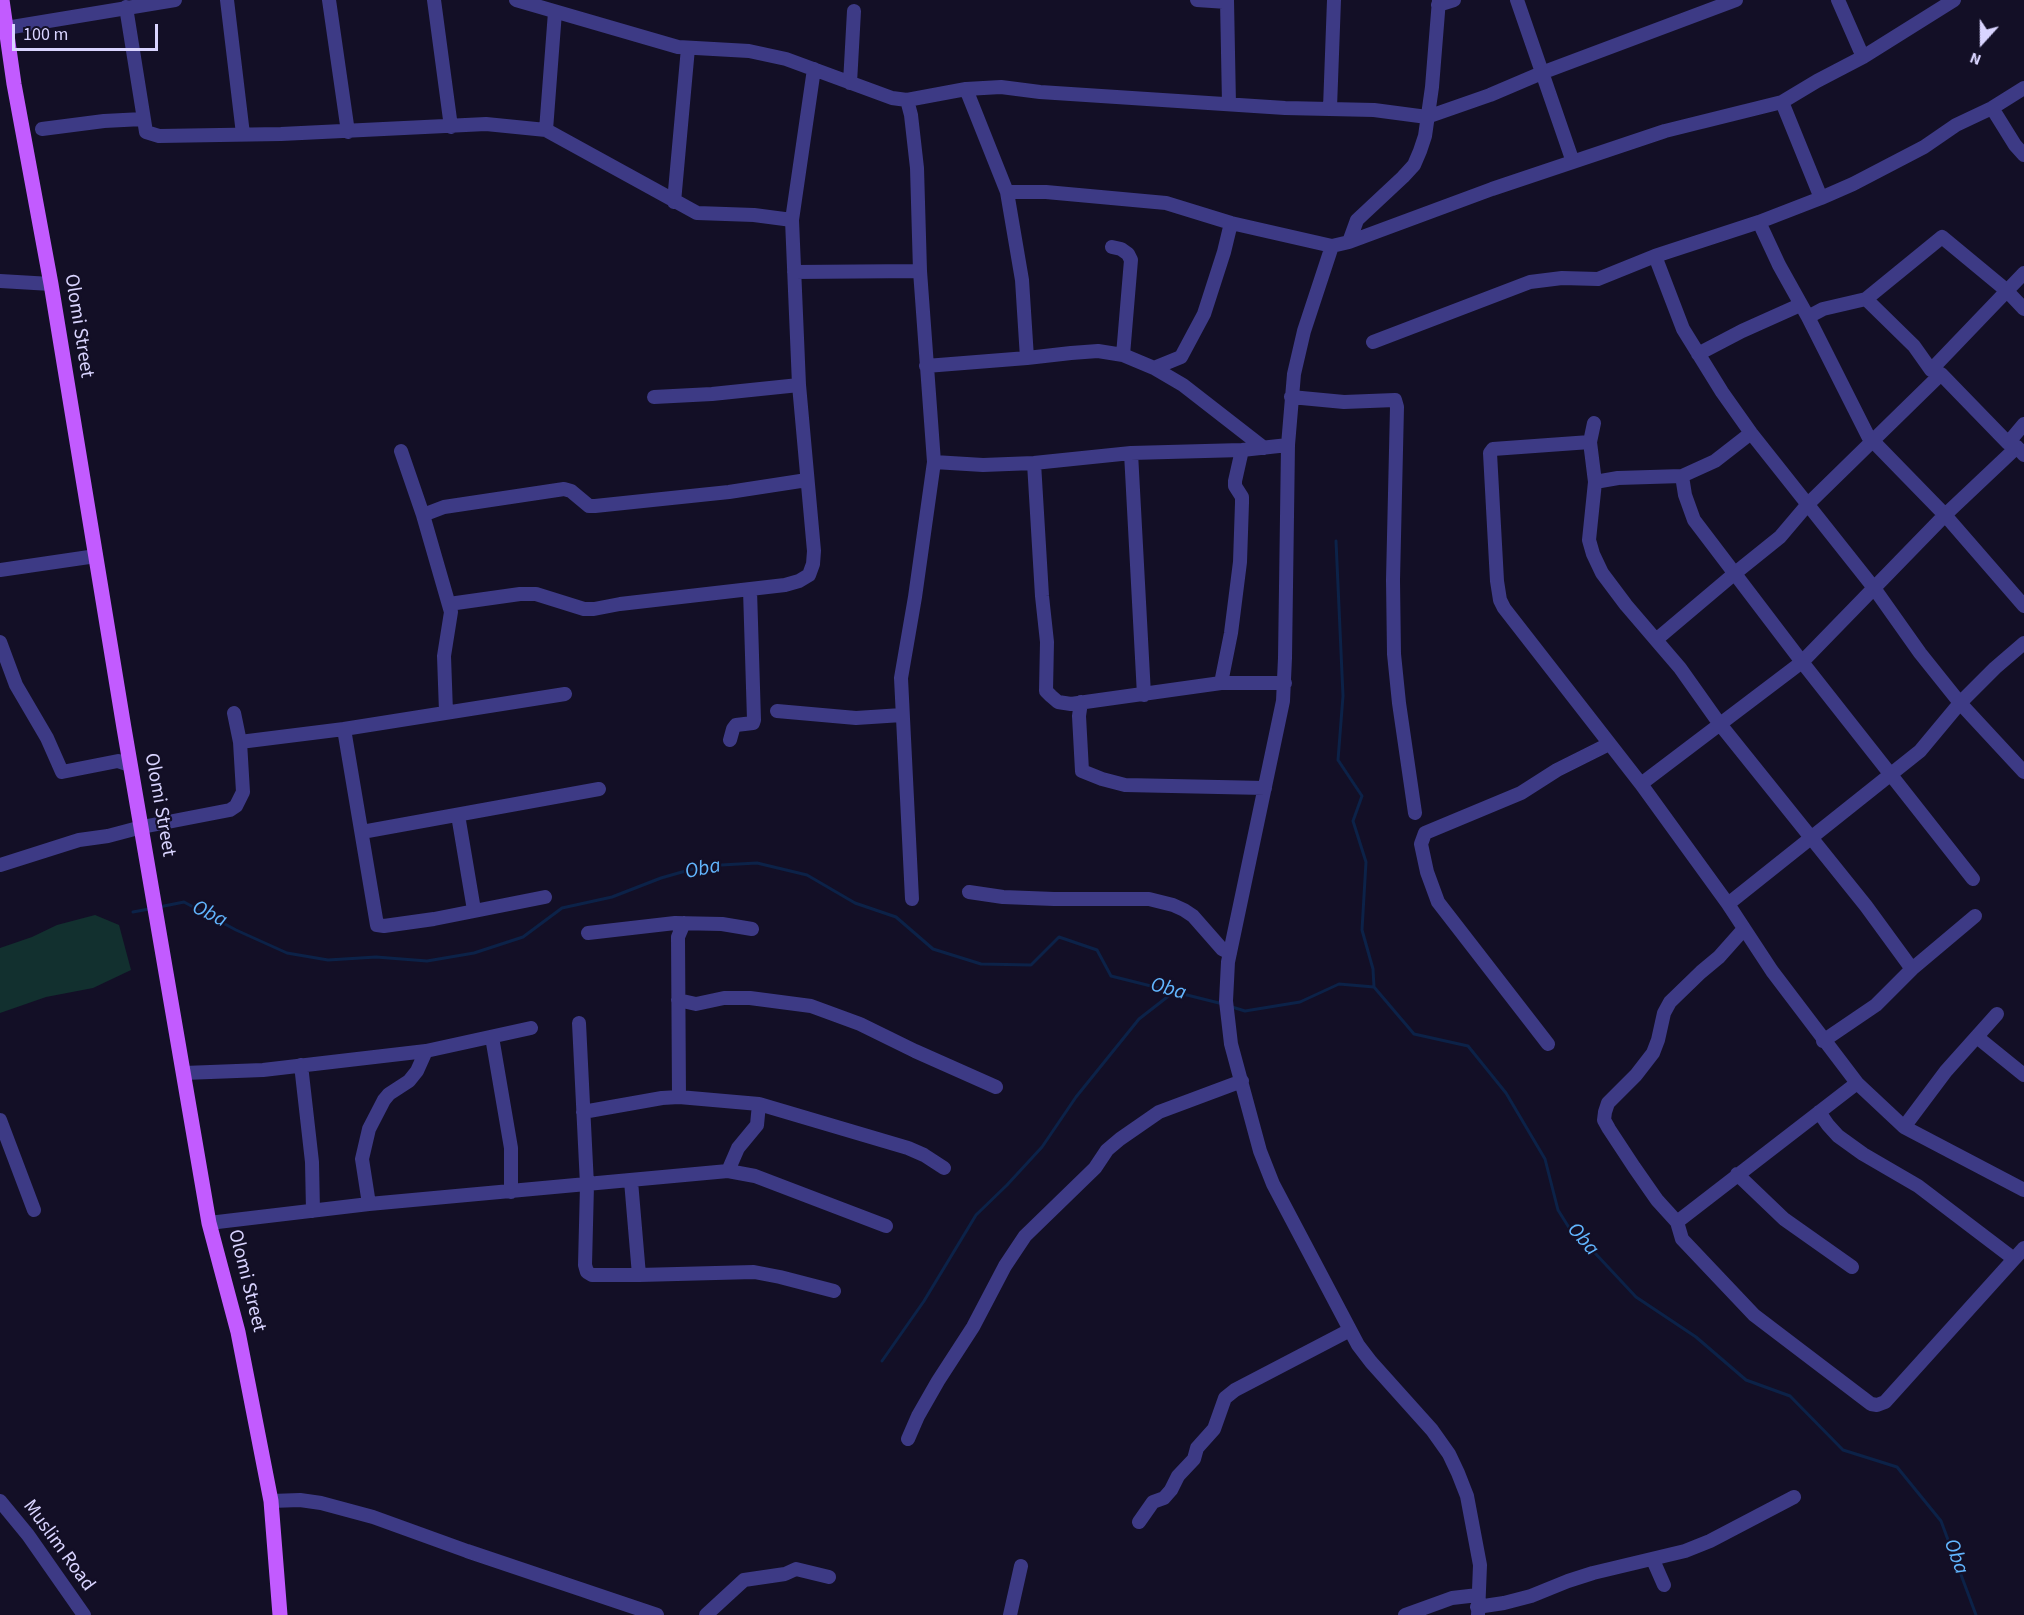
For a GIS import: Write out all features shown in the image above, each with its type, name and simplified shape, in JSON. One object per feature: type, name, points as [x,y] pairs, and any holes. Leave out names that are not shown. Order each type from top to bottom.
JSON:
[{"type":"main road","name":"Olomi Street","points":[[2,0],[16,94],[51,284],[130,765],[209,1223],[238,1332],[271,1501],[280,1615]]},
{"type":"street","points":[[6,28],[175,0]]},
{"type":"street","points":[[227,0],[243,134]]},
{"type":"street","points":[[329,0],[348,132]]},
{"type":"street","points":[[434,0],[451,127]]},
{"type":"street","points":[[516,0],[659,42],[688,48],[749,51],[786,59],[892,98],[907,100],[966,89],[1001,87],[1040,92],[1284,108],[1374,110],[1427,117],[1736,0]]},
{"type":"street","points":[[1197,0],[1227,1],[1228,104]]},
{"type":"street","points":[[1330,108],[1334,0]]},
{"type":"street","points":[[1349,242],[1357,220],[1414,165],[1425,136],[1432,87],[1438,3],[1454,0]]},
{"type":"street","points":[[1517,0],[1544,72],[1573,162]]},
{"type":"street","points":[[1838,0],[1863,57]]},
{"type":"street","points":[[1007,192],[1046,192],[1166,203],[1231,223],[1332,246],[1665,131],[1782,102],[1863,57],[1954,0]]},
{"type":"street","points":[[126,7],[146,132],[159,136],[348,132],[486,124],[546,130],[697,213],[754,215],[792,220]]},
{"type":"street","points":[[849,83],[854,11]]},
{"type":"street","points":[[546,130],[555,12]]},
{"type":"street","points":[[674,202],[688,48]]},
{"type":"street","points":[[449,604],[520,594],[536,594],[584,609],[594,609],[785,585],[799,581],[808,575],[813,564],[814,551],[799,385],[792,220],[814,69]]},
{"type":"street","points":[[1373,342],[1530,282],[1562,278],[1598,279],[1655,256],[1759,222],[1821,198],[1924,147],[1956,125],[1992,108],[2024,88]]},
{"type":"street","points":[[966,89],[1007,192],[1022,279],[1027,358]]},
{"type":"street","points":[[907,100],[917,168],[920,271],[934,462],[924,541],[901,678],[910,819],[912,898]]},
{"type":"street","points":[[1782,102],[1821,198]]},
{"type":"street","points":[[1992,108],[2015,145],[2024,154]]},
{"type":"street","points":[[42,129],[104,121],[143,119]]},
{"type":"street","points":[[1759,222],[1862,426],[1872,441],[1945,515],[2024,606]]},
{"type":"street","points":[[1183,385],[1180,357],[1204,314],[1231,223]]},
{"type":"street","points":[[1698,354],[1742,331],[1804,311],[1866,299],[1942,237],[2006,290],[2024,309]]},
{"type":"street","points":[[1332,246],[1304,331],[1291,398],[1288,445],[1285,683],[1281,713],[1230,953],[1226,986],[1228,1022],[1231,1044],[1267,1170],[1350,1330],[1371,1362],[1432,1430],[1449,1454],[1458,1473],[1467,1496],[1477,1543],[1480,1565],[1478,1605]]},
{"type":"street","points":[[1112,247],[1121,249],[1128,254],[1131,260],[1123,355]]},
{"type":"street","points":[[1655,256],[1683,329],[1722,392],[1751,433],[1874,588],[1920,653],[1960,703],[2024,772]]},
{"type":"street","points":[[794,272],[920,271]]},
{"type":"street","points":[[1657,639],[1780,537],[1808,504],[1872,441],[1936,372],[2006,290],[2024,273]]},
{"type":"street","points":[[0,281],[51,284]]},
{"type":"street","points":[[1866,299],[1914,346],[1936,372],[2016,448]]},
{"type":"street","points":[[926,366],[1098,351],[1123,355],[1154,368],[1183,385],[1264,448]]},
{"type":"street","points":[[1154,368],[1180,357]]},
{"type":"street","points":[[654,397],[799,385]]},
{"type":"street","points":[[1291,398],[1344,402],[1395,400],[1397,407],[1393,580],[1394,654],[1415,813]]},
{"type":"street","points":[[1594,423],[1590,442],[1595,482],[1589,540],[1602,573],[1680,668],[1719,723],[1866,906],[1912,969]]},
{"type":"street","points":[[1641,784],[1802,662],[1945,515],[2016,448],[2024,424]]},
{"type":"street","points":[[1595,482],[1618,478],[1682,476],[1714,461],[1751,433]]},
{"type":"street","points":[[1590,442],[1493,448],[1490,453],[1497,581],[1500,600],[1504,608],[1641,784],[1823,1041],[1857,1083],[1904,1127],[2024,1191]]},
{"type":"street","points":[[934,462],[983,465],[1034,463],[1131,453],[1242,450],[1288,445]]},
{"type":"street","points":[[1221,683],[1231,633],[1240,562],[1242,497],[1235,486],[1235,481],[1242,450]]},
{"type":"street","points":[[401,452],[423,515],[451,612],[444,656],[446,712]]},
{"type":"street","points":[[1131,453],[1143,695]]},
{"type":"street","points":[[1034,463],[1047,642],[1046,691],[1058,702],[1071,704],[1221,683],[1285,683]]},
{"type":"street","points":[[1682,476],[1685,495],[1694,520],[1802,662],[1973,879]]},
{"type":"street","points":[[423,515],[444,507],[564,489],[571,491],[589,506],[595,506],[729,492],[807,480]]},
{"type":"street","points":[[0,570],[96,556]]},
{"type":"street","points":[[730,740],[736,725],[753,723],[754,720],[750,590]]},
{"type":"street","points":[[0,642],[16,685],[47,738],[62,772],[118,761],[130,765]]},
{"type":"street","points":[[1728,904],[1920,751],[1960,703],[2024,643]]},
{"type":"street","points":[[240,742],[344,729],[566,694]]},
{"type":"street","points":[[1081,702],[1079,716],[1082,771],[1125,785],[1265,788]]},
{"type":"street","points":[[777,711],[856,718],[902,715]]},
{"type":"street","points":[[0,865],[79,840],[230,810],[236,806],[243,792],[240,742],[234,713]]},
{"type":"street","points":[[344,729],[377,925],[434,919],[545,897]]},
{"type":"street","points":[[1548,1044],[1438,902],[1421,844],[1425,833],[1521,793],[1557,770],[1609,744]]},
{"type":"street","points":[[362,832],[599,789]]},
{"type":"street","points":[[458,815],[474,910]]},
{"type":"street","points":[[969,892],[1002,897],[1054,900],[1149,899],[1184,910],[1222,949],[1230,953]]},
{"type":"street","points":[[1823,1041],[1876,1005],[1912,969],[1975,916]]},
{"type":"street","points":[[679,1097],[678,937],[684,923]]},
{"type":"street","points":[[588,933],[684,923],[722,924],[752,929]]},
{"type":"street","points":[[1743,930],[1719,957],[1670,1002],[1664,1013],[1653,1053],[1636,1075],[1608,1103],[1605,1112],[1604,1120],[1609,1129],[1657,1200],[1677,1222],[1682,1239],[1754,1315],[1870,1404],[1877,1405],[1885,1402],[2024,1248]]},
{"type":"street","points":[[678,1000],[696,1004],[724,999],[750,998],[812,1006],[860,1024],[996,1087]]},
{"type":"street","points":[[1904,1127],[1946,1071],[1997,1014]]},
{"type":"street","points":[[579,1023],[588,1185],[585,1256],[587,1272],[592,1275],[754,1272],[834,1291]]},
{"type":"street","points":[[184,1073],[229,1072],[426,1051],[531,1028]]},
{"type":"street","points":[[492,1036],[511,1148],[511,1192]]},
{"type":"street","points":[[1977,1036],[2024,1075]]},
{"type":"street","points":[[369,1204],[362,1158],[369,1129],[384,1100],[389,1094],[409,1082],[426,1051]]},
{"type":"street","points":[[301,1065],[312,1162],[313,1210]]},
{"type":"street","points":[[908,1438],[933,1389],[973,1327],[1005,1266],[1025,1236],[1095,1168],[1107,1150],[1120,1139],[1159,1112],[1242,1081]]},
{"type":"street","points":[[1677,1222],[1857,1083]]},
{"type":"street","points":[[584,1112],[679,1097],[759,1104],[908,1148],[944,1168]]},
{"type":"street","points":[[728,1171],[738,1148],[757,1125],[759,1104]]},
{"type":"street","points":[[1819,1112],[1838,1136],[1863,1154],[1918,1186],[2014,1259]]},
{"type":"street","points":[[0,1120],[34,1210]]},
{"type":"street","points":[[209,1223],[259,1215],[728,1171],[766,1180],[886,1226]]},
{"type":"street","points":[[1737,1174],[1784,1219],[1852,1267]]},
{"type":"street","points":[[631,1181],[639,1275]]},
{"type":"street","points":[[1139,1522],[1153,1502],[1164,1498],[1171,1490],[1178,1476],[1194,1459],[1197,1448],[1214,1429],[1225,1398],[1235,1390],[1350,1330]]},
{"type":"street","points":[[1405,1615],[1452,1598],[1478,1605],[1504,1603],[1531,1596],[1593,1573],[1685,1551],[1710,1541],[1794,1497]]},
{"type":"street","points":[[271,1501],[300,1500],[321,1503],[373,1517],[657,1615]]},
{"type":"street","name":"Muslim Road","points":[[0,1501],[28,1535],[84,1615]]},
{"type":"street","points":[[1653,1560],[1664,1585]]},
{"type":"street","points":[[1010,1615],[1021,1566]]},
{"type":"street","points":[[706,1615],[744,1580],[785,1574],[796,1569],[829,1576]]},
{"type":"green space","points":[[95,915],[119,925],[131,970],[93,988],[46,997],[0,1013],[0,948],[57,925]]},
{"type":"waterway","points":[[1336,541],[1343,696],[1338,760],[1362,796],[1353,821],[1366,862],[1362,930],[1373,969],[1374,987]]},
{"type":"waterway","name":"Oba","points":[[159,907],[184,902],[236,930],[287,953],[328,960],[376,957],[427,961],[474,953],[523,937],[562,908],[612,897],[661,878],[703,866],[757,863],[807,875],[855,903],[896,917],[933,949],[981,964],[1031,965],[1059,937],[1097,950],[1111,976],[1223,1004]]},
{"type":"waterway","name":"Oba","points":[[133,912],[149,909]]},
{"type":"waterway","name":"Oba","points":[[1232,1007],[1245,1011],[1300,1002],[1339,984],[1374,987],[1414,1034],[1468,1046],[1506,1093],[1545,1159],[1558,1210],[1573,1234],[1594,1252],[1636,1297],[1696,1337],[1746,1380],[1790,1396],[1843,1450],[1897,1467],[1941,1521],[1976,1615]]},
{"type":"waterway","points":[[882,1361],[924,1301],[976,1215],[1042,1147],[1076,1097],[1139,1019],[1175,991]]}]
